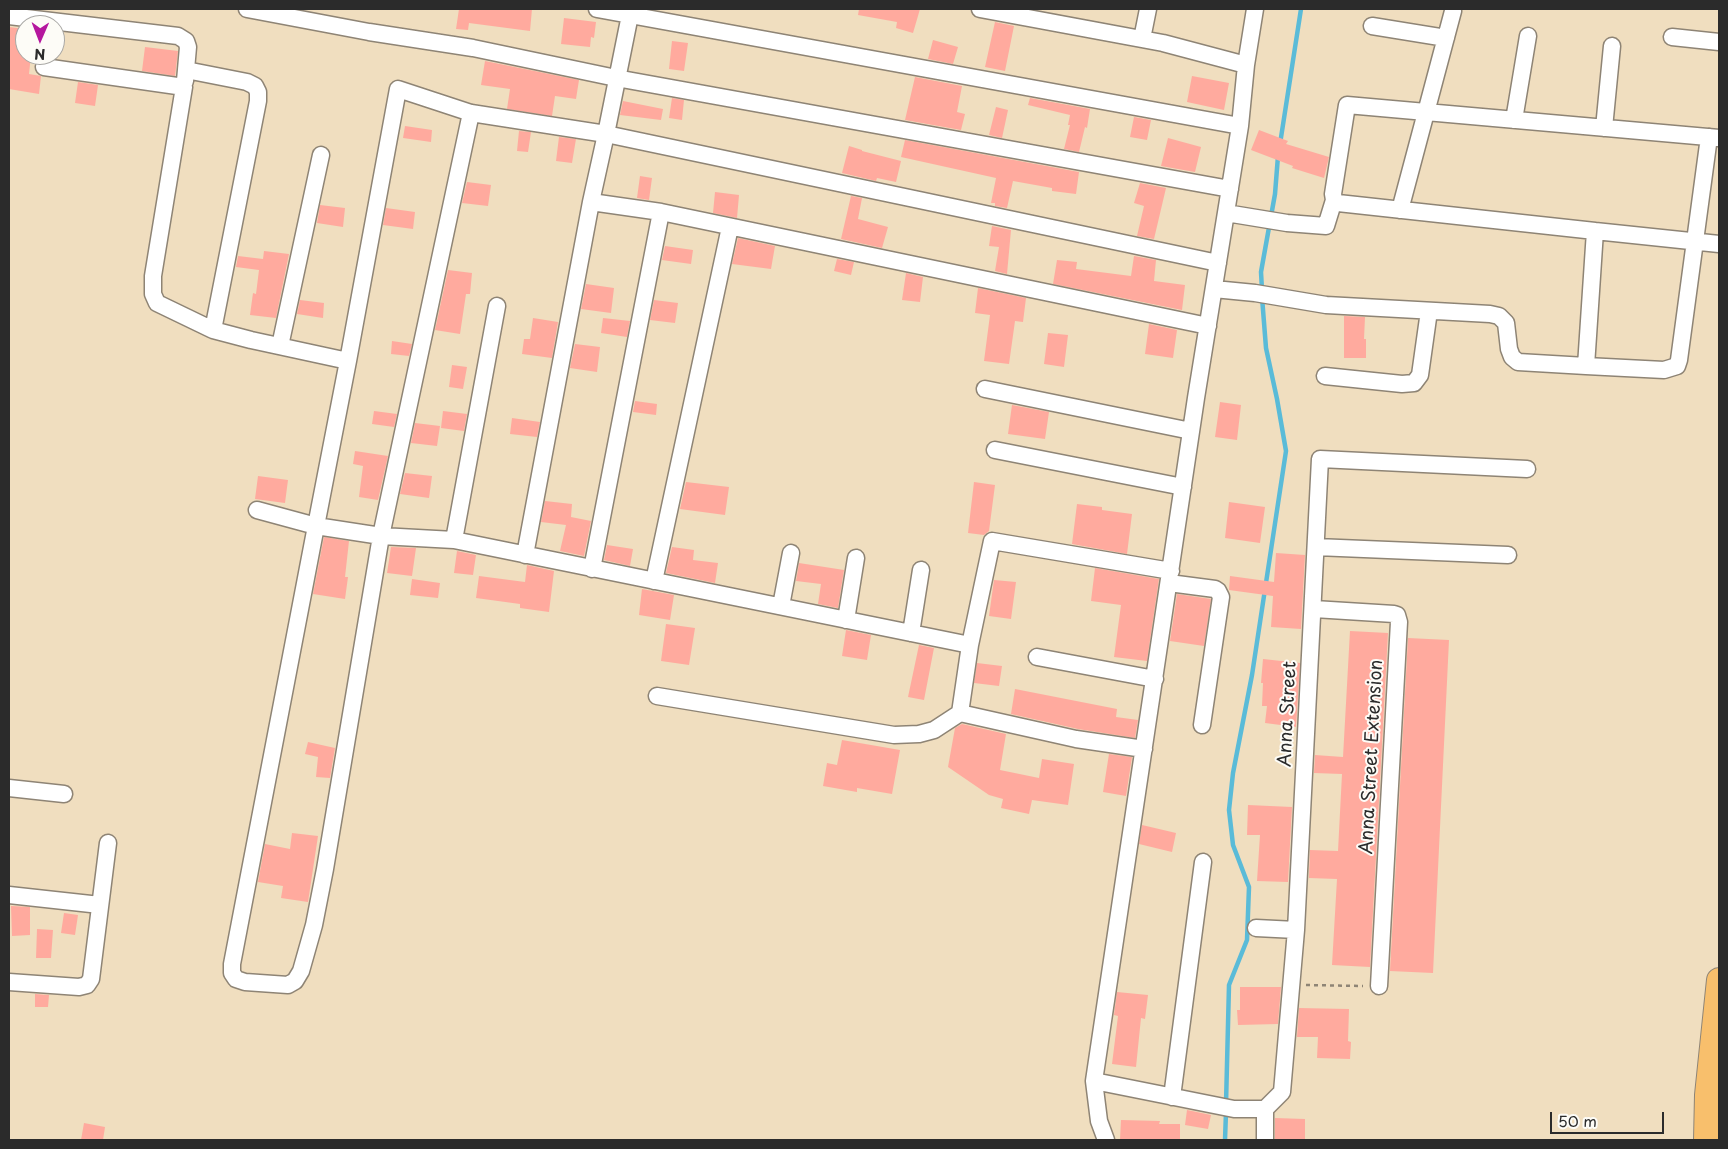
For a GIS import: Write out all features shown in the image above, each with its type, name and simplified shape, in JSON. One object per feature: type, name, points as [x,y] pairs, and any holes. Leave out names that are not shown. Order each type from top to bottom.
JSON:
[{"type":"highway","points":[[1706,1140],[1707,1095],[1719,980]]},
{"type":"street","points":[[247,9],[369,32],[473,48],[616,78],[1230,190]]},
{"type":"street","points":[[597,9],[631,12],[1240,126]]},
{"type":"street","points":[[980,9],[1009,11],[1163,43],[1246,65]]},
{"type":"street","points":[[1142,39],[1148,9]]},
{"type":"street","points":[[1106,1140],[1099,1121],[1094,1082],[1191,431],[1240,126],[1246,65],[1255,9]]},
{"type":"street","points":[[1400,210],[1453,11]]},
{"type":"street","points":[[525,555],[616,78],[631,12]]},
{"type":"street","points":[[9,16],[178,36],[186,41],[188,47],[184,87],[153,276],[153,294],[157,303],[212,330],[348,361]]},
{"type":"street","points":[[1372,26],[1446,38]]},
{"type":"street","points":[[1514,120],[1528,36]]},
{"type":"street","points":[[1672,37],[1719,42]]},
{"type":"street","points":[[1604,128],[1612,46]]},
{"type":"street","points":[[44,67],[184,87]]},
{"type":"street","points":[[186,70],[247,82],[255,86],[258,92],[258,101],[212,330]]},
{"type":"street","points":[[471,113],[381,536],[314,925],[301,971],[295,981],[288,985],[245,982],[236,979],[232,973],[232,964],[348,361],[398,89],[471,113],[606,134],[1218,263]]},
{"type":"street","points":[[1214,289],[1256,293],[1326,305],[1490,314],[1499,316],[1506,322],[1509,349],[1512,357],[1518,362],[1672,369],[1677,366],[1679,360],[1695,241],[1714,138],[1347,105],[1333,194],[1334,200],[1326,226],[1287,223],[1226,213]]},
{"type":"street","points":[[280,346],[321,155]]},
{"type":"street","points":[[1334,200],[1338,204],[1719,244]]},
{"type":"street","points":[[592,202],[661,212],[1208,326]]},
{"type":"street","points":[[592,569],[661,212]]},
{"type":"street","points":[[654,580],[730,227]]},
{"type":"street","points":[[1586,366],[1595,231]]},
{"type":"street","points":[[454,540],[497,306]]},
{"type":"street","points":[[1325,376],[1402,384],[1414,383],[1420,375],[1429,311]]},
{"type":"street","points":[[985,389],[1191,431]]},
{"type":"street","points":[[995,450],[1183,486]]},
{"type":"street","name":"Anna Street","points":[[1266,1109],[1282,1092],[1292,984],[1314,609],[1320,459],[1527,468]]},
{"type":"street","points":[[257,510],[316,526],[381,536],[454,540],[970,645]]},
{"type":"street","points":[[960,713],[970,645],[992,541],[1170,577],[1218,591],[1221,597],[1202,725]]},
{"type":"street","points":[[1316,547],[1508,555]]},
{"type":"street","points":[[781,606],[791,553]]},
{"type":"street","points":[[846,620],[856,558]]},
{"type":"street","points":[[911,633],[921,570]]},
{"type":"street","name":"Anna Street Extension","points":[[1314,609],[1394,614],[1397,615],[1399,622],[1379,986]]},
{"type":"street","points":[[1037,657],[1155,679]]},
{"type":"street","points":[[657,696],[894,735],[919,734],[934,730],[960,713],[1076,739],[1144,749]]},
{"type":"street","points":[[9,788],[64,794]]},
{"type":"street","points":[[9,982],[78,987],[87,985],[91,979],[108,843]]},
{"type":"street","points":[[1172,1097],[1203,862]]},
{"type":"street","points":[[9,896],[100,905]]},
{"type":"street","points":[[1256,928],[1296,930]]},
{"type":"street","points":[[1094,1082],[1226,1107],[1266,1109],[1265,1140]]},
{"type":"path","points":[[1292,984],[1379,986]]},
{"type":"building","points":[[459,9],[532,9],[530,31],[469,23],[468,30],[456,29]]},
{"type":"building","points":[[859,9],[920,9],[913,33],[896,28],[897,22],[858,15]]},
{"type":"building","points":[[564,18],[596,22],[594,38],[591,37],[590,47],[561,44]]},
{"type":"building","points":[[995,22],[1014,26],[1005,71],[985,67]]},
{"type":"building","points":[[9,27],[15,28],[15,65],[30,65],[29,74],[41,76],[39,94],[9,89]]},
{"type":"building","points":[[933,40],[958,47],[953,64],[928,59]]},
{"type":"building","points":[[672,41],[688,43],[684,71],[669,69]]},
{"type":"building","points":[[145,47],[178,51],[175,76],[142,71]]},
{"type":"building","points":[[485,61],[579,80],[576,99],[555,96],[552,116],[507,109],[510,89],[481,85]]},
{"type":"building","points":[[1192,76],[1229,83],[1224,110],[1187,102]]},
{"type":"building","points":[[915,77],[962,86],[957,112],[965,114],[961,130],[905,120]]},
{"type":"building","points":[[78,82],[98,85],[95,106],[75,103]]},
{"type":"building","points":[[672,98],[684,100],[682,120],[669,118]]},
{"type":"building","points":[[1030,98],[1090,109],[1087,128],[1085,127],[1079,152],[1064,149],[1070,125],[1068,125],[1070,115],[1028,105]]},
{"type":"building","points":[[623,101],[663,109],[661,120],[620,115]]},
{"type":"building","points":[[996,107],[1008,110],[1002,138],[989,135]]},
{"type":"building","points":[[1134,117],[1151,120],[1147,140],[1130,137]]},
{"type":"building","points":[[405,126],[432,130],[431,142],[403,138]]},
{"type":"building","points":[[1259,130],[1288,141],[1286,144],[1329,157],[1324,178],[1292,168],[1293,166],[1251,150]]},
{"type":"building","points":[[519,131],[531,132],[528,152],[517,151]]},
{"type":"building","points":[[559,137],[576,139],[572,163],[556,161]]},
{"type":"building","points":[[1168,138],[1201,147],[1195,172],[1161,166]]},
{"type":"building","points":[[905,140],[1079,172],[1076,194],[1052,191],[1052,188],[1013,181],[1007,208],[995,206],[995,203],[991,203],[996,178],[901,157]]},
{"type":"building","points":[[849,146],[901,161],[896,182],[877,178],[876,181],[842,173]]},
{"type":"building","points":[[640,176],[652,178],[649,200],[637,198]]},
{"type":"building","points":[[467,182],[491,185],[488,206],[462,203]]},
{"type":"building","points":[[1140,183],[1166,188],[1154,239],[1137,236],[1144,206],[1134,203]]},
{"type":"building","points":[[715,192],[739,195],[737,218],[713,213]]},
{"type":"building","points":[[851,196],[862,198],[858,219],[888,227],[882,248],[841,239]]},
{"type":"building","points":[[320,205],[345,208],[343,227],[317,223]]},
{"type":"building","points":[[386,208],[415,212],[413,229],[383,225]]},
{"type":"building","points":[[992,226],[1011,230],[1007,274],[995,271],[999,247],[989,246]]},
{"type":"building","points":[[738,238],[775,246],[771,269],[732,264]]},
{"type":"building","points":[[665,246],[693,250],[691,264],[662,260]]},
{"type":"building","points":[[264,251],[289,254],[276,318],[250,315],[253,293],[256,294],[259,270],[236,267],[238,256],[263,259]]},
{"type":"building","points":[[1134,256],[1156,260],[1154,281],[1185,285],[1182,310],[1053,284],[1057,260],[1077,262],[1076,269],[1131,276]]},
{"type":"building","points":[[837,259],[854,262],[851,275],[834,271]]},
{"type":"building","points":[[448,270],[472,273],[470,294],[466,294],[460,334],[435,330]]},
{"type":"building","points":[[906,273],[923,277],[920,302],[902,300]]},
{"type":"building","points":[[586,284],[614,288],[611,313],[581,309]]},
{"type":"building","points":[[978,288],[1026,298],[1023,322],[1015,321],[1009,364],[984,361],[990,315],[975,313]]},
{"type":"building","points":[[300,300],[324,303],[323,318],[297,314]]},
{"type":"building","points":[[654,300],[678,303],[675,323],[650,320]]},
{"type":"building","points":[[1344,316],[1365,317],[1364,339],[1366,339],[1366,358],[1344,358]]},
{"type":"building","points":[[533,318],[558,322],[552,358],[522,354],[524,339],[530,339]]},
{"type":"building","points":[[603,318],[630,321],[627,337],[601,333]]},
{"type":"building","points":[[1149,324],[1177,330],[1173,358],[1145,354]]},
{"type":"building","points":[[1048,333],[1068,335],[1064,367],[1044,364]]},
{"type":"building","points":[[392,341],[412,344],[409,356],[391,354]]},
{"type":"building","points":[[575,344],[600,347],[597,372],[570,368]]},
{"type":"building","points":[[452,365],[467,367],[463,389],[449,387]]},
{"type":"building","points":[[635,401],[657,404],[656,415],[633,412]]},
{"type":"building","points":[[1220,402],[1241,405],[1237,440],[1215,437]]},
{"type":"building","points":[[1012,405],[1049,412],[1045,439],[1008,434]]},
{"type":"building","points":[[374,411],[397,414],[394,427],[372,424]]},
{"type":"building","points":[[443,411],[467,414],[464,431],[441,428]]},
{"type":"building","points":[[512,418],[540,422],[537,437],[510,434]]},
{"type":"building","points":[[415,423],[440,426],[437,446],[411,443]]},
{"type":"building","points":[[355,451],[388,456],[378,500],[359,497],[363,466],[353,464]]},
{"type":"building","points":[[405,473],[432,476],[429,498],[400,494]]},
{"type":"building","points":[[258,476],[288,480],[285,503],[255,499]]},
{"type":"building","points":[[686,482],[729,487],[725,515],[680,509]]},
{"type":"building","points":[[974,482],[995,485],[989,531],[984,535],[968,533]]},
{"type":"building","points":[[545,501],[572,504],[571,517],[591,521],[584,556],[560,551],[566,525],[541,522]]},
{"type":"building","points":[[1229,502],[1265,507],[1260,543],[1225,538]]},
{"type":"building","points":[[1077,504],[1102,507],[1102,510],[1132,514],[1127,554],[1072,544]]},
{"type":"building","points":[[324,537],[349,541],[345,577],[348,577],[345,599],[313,594]]},
{"type":"building","points":[[607,545],[633,549],[630,566],[604,560]]},
{"type":"building","points":[[391,547],[416,548],[412,576],[387,573]]},
{"type":"building","points":[[672,547],[694,550],[693,560],[718,563],[715,583],[666,573]]},
{"type":"building","points":[[457,551],[476,555],[473,575],[454,573]]},
{"type":"building","points":[[1276,553],[1305,555],[1301,629],[1271,627],[1273,596],[1229,590],[1230,576],[1274,582]]},
{"type":"building","points":[[799,563],[844,570],[838,608],[818,604],[821,584],[796,581]]},
{"type":"building","points":[[527,565],[554,571],[549,612],[520,608],[520,604],[476,598],[479,576],[525,582]]},
{"type":"building","points":[[1095,568],[1159,579],[1147,661],[1114,657],[1121,605],[1091,601]]},
{"type":"building","points":[[412,579],[440,583],[438,598],[410,595]]},
{"type":"building","points":[[994,580],[1016,582],[1011,619],[989,616]]},
{"type":"building","points":[[642,589],[674,595],[670,620],[639,615]]},
{"type":"building","points":[[1177,594],[1211,599],[1204,646],[1170,641]]},
{"type":"building","points":[[666,624],[695,628],[689,665],[661,661]]},
{"type":"building","points":[[846,630],[871,635],[867,660],[842,656]]},
{"type":"building","points":[[1350,631],[1388,633],[1370,967],[1332,965],[1337,879],[1309,878],[1310,850],[1338,851],[1342,774],[1314,773],[1315,755],[1343,757]]},
{"type":"building","points":[[1408,638],[1449,640],[1433,973],[1390,971]]},
{"type":"building","points":[[919,645],[934,648],[924,700],[908,697]]},
{"type":"building","points":[[1263,659],[1300,663],[1296,727],[1265,723],[1267,706],[1262,706],[1263,683],[1261,683]]},
{"type":"building","points":[[977,663],[1002,666],[999,686],[974,683]]},
{"type":"building","points":[[1015,689],[1117,709],[1116,717],[1138,720],[1135,738],[1078,729],[1011,714]]},
{"type":"building","points":[[962,724],[1006,734],[1000,770],[1039,778],[1042,759],[1074,764],[1068,805],[1032,800],[1029,814],[1001,808],[1003,799],[989,795],[948,767],[955,728]]},
{"type":"building","points":[[842,740],[900,750],[892,794],[857,788],[857,792],[823,786],[827,763],[837,765]]},
{"type":"building","points":[[308,742],[335,748],[330,778],[316,777],[318,757],[305,754]]},
{"type":"building","points":[[1109,754],[1132,757],[1126,796],[1103,792]]},
{"type":"building","points":[[1248,805],[1292,807],[1288,882],[1257,881],[1260,835],[1247,835]]},
{"type":"building","points":[[1142,825],[1176,833],[1172,852],[1139,844]]},
{"type":"building","points":[[292,833],[318,836],[308,902],[281,898],[283,886],[258,882],[265,844],[290,849]]},
{"type":"building","points":[[11,906],[30,907],[30,935],[12,936]]},
{"type":"building","points":[[64,913],[78,915],[75,935],[61,933]]},
{"type":"building","points":[[37,929],[53,930],[51,958],[36,958]]},
{"type":"building","points":[[1240,987],[1281,987],[1278,1024],[1238,1025],[1237,1010],[1240,1010]]},
{"type":"building","points":[[1117,992],[1148,995],[1145,1019],[1141,1018],[1136,1067],[1112,1064],[1118,1016],[1114,1015]]},
{"type":"building","points":[[35,994],[49,995],[48,1007],[35,1007]]},
{"type":"building","points":[[1299,1008],[1349,1009],[1348,1041],[1351,1042],[1350,1059],[1317,1058],[1318,1037],[1297,1037]]},
{"type":"building","points":[[1187,1110],[1211,1115],[1208,1129],[1185,1125]]},
{"type":"building","points":[[1275,1118],[1305,1119],[1305,1140],[1275,1140]]},
{"type":"building","points":[[1121,1120],[1160,1121],[1159,1124],[1180,1124],[1180,1140],[1120,1140]]},
{"type":"building","points":[[84,1123],[105,1127],[103,1140],[81,1140]]},
{"type":"waterway","points":[[1280,144],[1301,9]]},
{"type":"waterway","points":[[1262,290],[1261,272],[1275,194],[1278,156]]},
{"type":"waterway","points":[[1226,1104],[1229,985],[1247,940],[1249,887],[1233,845],[1229,810],[1233,773],[1252,675],[1286,451],[1266,348],[1262,297]]},
{"type":"waterway","points":[[1225,1140],[1226,1112]]}]
